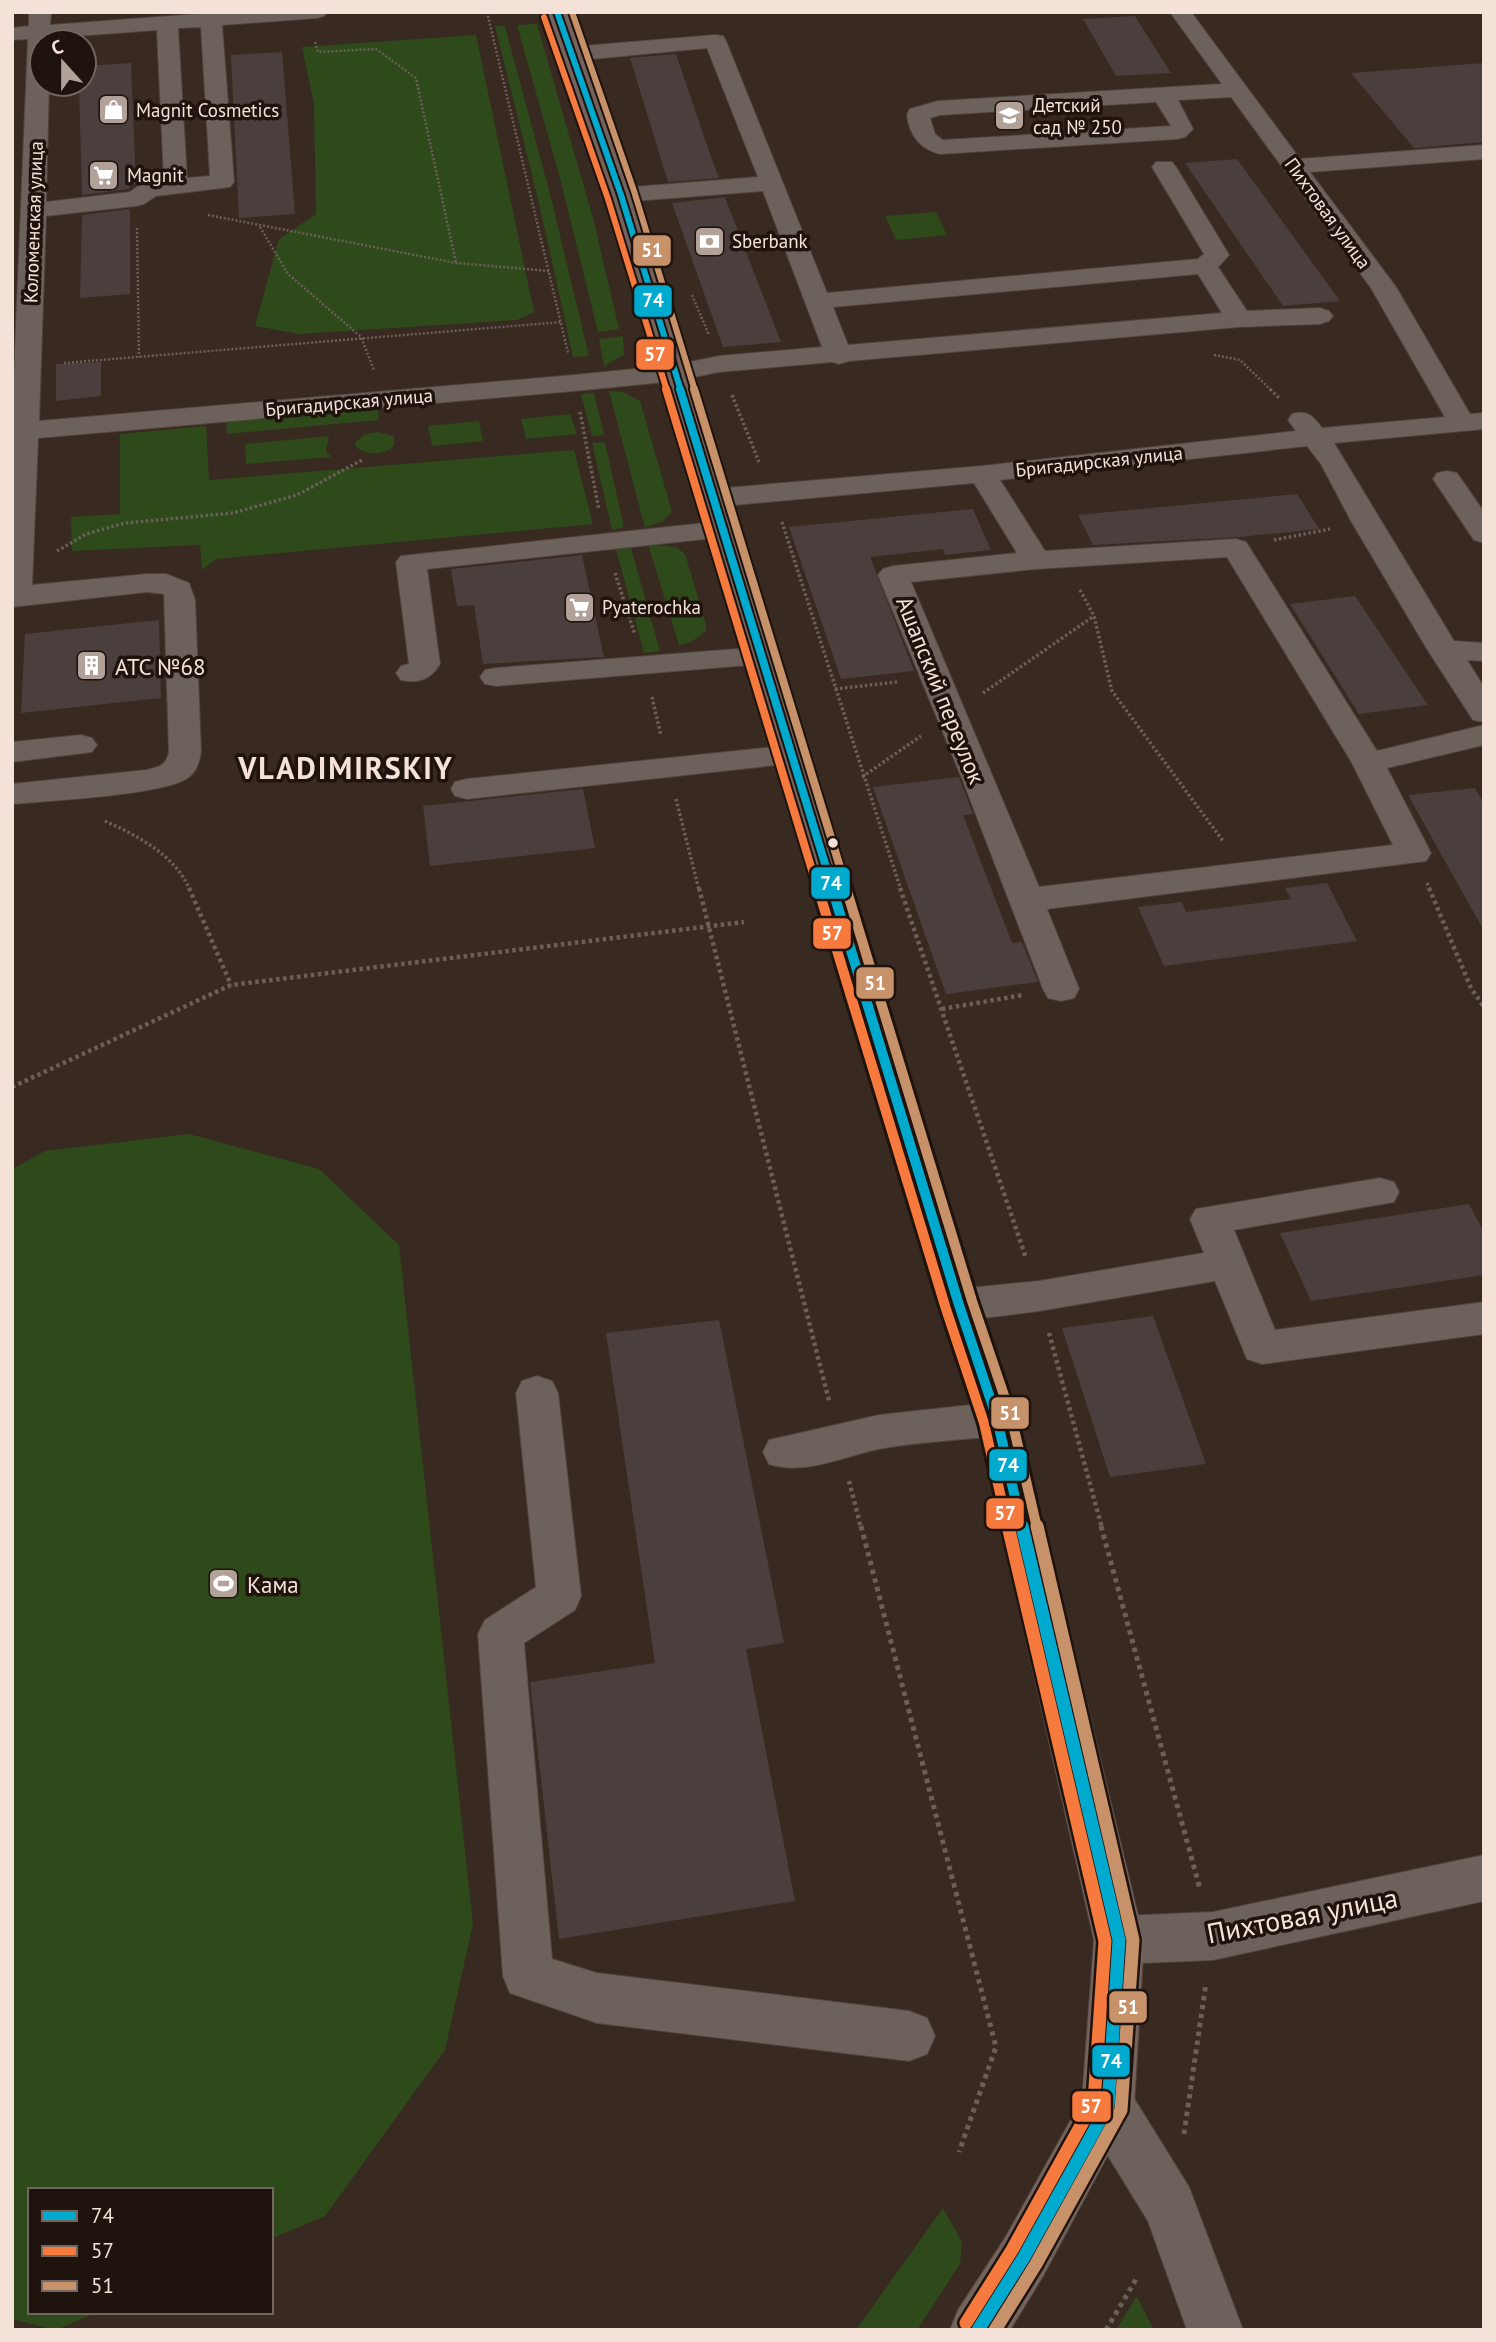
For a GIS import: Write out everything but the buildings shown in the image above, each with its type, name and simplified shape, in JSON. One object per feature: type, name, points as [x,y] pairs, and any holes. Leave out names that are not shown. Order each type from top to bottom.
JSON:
[{"type":"main road","points":[[557,12],[621,195],[959,1306],[996,1419],[1119,1940],[1108,2106],[1024,2257],[978,2330]]},
{"type":"street","points":[[12,34],[40,22],[167,23],[317,12]]},
{"type":"street","name":"Пихтовая улица","points":[[1180,12],[1383,287],[1473,422]]},
{"type":"street","points":[[32,212],[65,205],[136,199],[149,189],[222,181],[211,20]]},
{"type":"street","name":"Коломенская улица","points":[[13,597],[17,589],[27,415],[40,22]]},
{"type":"street","points":[[167,23],[176,186]]},
{"type":"street","points":[[571,54],[715,41],[839,356]]},
{"type":"street","points":[[1163,95],[1182,125],[1182,129],[1177,132],[940,147],[932,145],[928,140],[918,118],[918,114],[924,110],[938,108],[1238,90]]},
{"type":"street","points":[[1294,166],[1484,152]]},
{"type":"street","points":[[818,302],[1205,266],[1217,255],[1164,167]]},
{"type":"street","points":[[621,195],[772,183]]},
{"type":"street","points":[[1205,266],[1239,319]]},
{"type":"street","name":"Бригадирская улица","points":[[24,431],[674,373],[719,364],[839,356],[1239,319],[1320,316]]},
{"type":"street","points":[[1055,440],[1309,428],[1363,410]]},
{"type":"street","name":"Бригадирская улица","points":[[412,673],[421,670],[425,664],[411,562],[605,542],[718,514],[772,492],[982,474],[1309,428],[1473,422]]},
{"type":"street","points":[[1309,428],[1442,649],[1484,713]]},
{"type":"street","points":[[982,474],[1050,559]]},
{"type":"street","points":[[1447,479],[1484,534]]},
{"type":"street","points":[[1025,900],[1414,853],[1368,763],[1236,548]]},
{"type":"street","name":"Ашапский переулок","points":[[1061,989],[939,678],[893,575],[1050,559],[1236,548]]},
{"type":"street","points":[[12,794],[146,780],[172,774],[182,766],[185,752],[178,589],[166,583],[147,583],[13,597]]},
{"type":"street","points":[[1442,649],[1484,652]]},
{"type":"street","points":[[496,677],[762,656]]},
{"type":"street","points":[[1368,763],[1484,735]]},
{"type":"street","points":[[12,752],[81,745]]},
{"type":"street","points":[[467,789],[793,755]]},
{"type":"street","points":[[1380,1192],[1210,1219],[1262,1348],[1484,1318]]},
{"type":"street","points":[[959,1306],[1039,1296],[1227,1264]]},
{"type":"street","points":[[537,1393],[559,1596],[501,1634],[528,1976],[597,1998],[909,2036]]},
{"type":"street","points":[[784,1452],[840,1443],[879,1433],[996,1419]]},
{"type":"street","name":"Пихтовая улица","points":[[1119,1940],[1213,1936],[1484,1878]]},
{"type":"street","points":[[1108,2106],[1170,2206],[1215,2330]]},
{"type":"path","points":[[488,12],[570,362]]},
{"type":"path","points":[[308,13],[318,52],[376,49],[416,78],[456,263]]},
{"type":"path","points":[[139,357],[136,199],[260,226],[456,263],[549,271]]},
{"type":"path","points":[[260,226],[288,274],[361,337],[377,377]]},
{"type":"path","points":[[64,363],[562,322]]},
{"type":"path","points":[[1214,355],[1240,360],[1309,428]]},
{"type":"path","points":[[579,404],[605,542],[644,666],[706,927],[996,2047],[959,2152]]},
{"type":"path","points":[[19,561],[62,549],[86,534],[124,523],[233,513],[297,495],[362,460]]},
{"type":"path","points":[[772,492],[862,777],[1039,1296],[1213,1936],[1183,2139]]},
{"type":"path","points":[[1236,548],[1365,521]]},
{"type":"path","points":[[1050,559],[1094,616],[1112,691],[1247,873]]},
{"type":"path","points":[[835,688],[939,678]]},
{"type":"path","points":[[99,818],[143,838],[184,876],[231,985]]},
{"type":"path","points":[[1414,853],[1471,988],[1484,1007]]},
{"type":"path","points":[[12,1087],[231,985],[744,922]]},
{"type":"path","points":[[942,1009],[1061,989]]},
{"type":"path","points":[[1106,2330],[1138,2276]]},
{"type":"green space","points":[[537,24],[593,218],[619,329],[598,332],[560,178],[517,25]]},
{"type":"green space","points":[[495,26],[505,26],[550,194],[589,356],[573,357],[538,199]]},
{"type":"green space","points":[[476,35],[534,312],[517,320],[299,334],[255,326],[279,239],[316,214],[314,104],[302,47]]},
{"type":"green space","points":[[936,212],[947,235],[896,240],[885,216]]},
{"type":"green space","points":[[623,336],[624,355],[604,366],[599,339]]},
{"type":"green space","points":[[609,391],[623,392],[640,401],[672,512],[663,521],[645,528]]},
{"type":"green space","points":[[594,393],[604,435],[592,436],[581,394]]},
{"type":"green space","points":[[377,405],[379,420],[227,434],[226,419]]},
{"type":"green space","points":[[570,414],[577,434],[526,439],[521,419]]},
{"type":"green space","points":[[479,421],[483,441],[432,446],[428,426]]},
{"type":"green space","points":[[206,426],[209,480],[574,450],[593,524],[216,559],[202,570],[200,545],[72,551],[71,517],[120,514],[120,434]]},
{"type":"green space","points":[[378,432],[394,436],[394,446],[375,453],[356,447],[355,443],[365,434]]},
{"type":"green space","points":[[329,436],[326,451],[331,457],[246,464],[245,444]]},
{"type":"green space","points":[[605,442],[624,527],[612,530],[592,443]]},
{"type":"green space","points":[[648,544],[676,547],[685,554],[706,624],[706,631],[691,642],[679,645]]},
{"type":"green space","points":[[631,548],[660,651],[644,653],[616,549]]},
{"type":"green space","name":"Кама","points":[[189,1134],[319,1169],[399,1245],[473,1924],[445,2050],[325,2216],[273,2238],[273,2188],[28,2188],[28,2314],[93,2314],[56,2330],[12,2319],[12,1169],[45,1151]]},
{"type":"green space","points":[[943,2208],[962,2242],[960,2264],[917,2330],[856,2330]]},
{"type":"green space","points":[[1136,2297],[1154,2330],[1116,2330]]},
{"type":"transit line","name":"74","points":[[557,12],[621,195],[959,1305],[997,1419],[1119,1940],[1108,2106],[1024,2257],[978,2330]]},
{"type":"transit line","name":"51","points":[[572,12],[634,191],[972,1301],[1011,1416],[1133,1940],[1121,2110],[1036,2264],[995,2330]]},
{"type":"transit line","name":"57","points":[[544,17],[608,199],[946,1309],[984,1423],[1105,1941],[1094,2102],[1012,2250],[966,2323]]},
{"type":"place","name":"Magnit Cosmetics","points":[[113,110]]},
{"type":"place","name":"Детский сад № 250","points":[[1010,116]]},
{"type":"place","name":"Magnit","points":[[104,175]]},
{"type":"place","name":"Sberbank","points":[[709,241]]},
{"type":"place","name":"Pyaterochka","points":[[579,607]]},
{"type":"place","name":"АТС №68","points":[[92,666]]},
{"type":"place","name":"Кама","points":[[224,1584]]},
{"type":"district","name":"VLADIMIRSKIY","points":[[346,767]]}]
